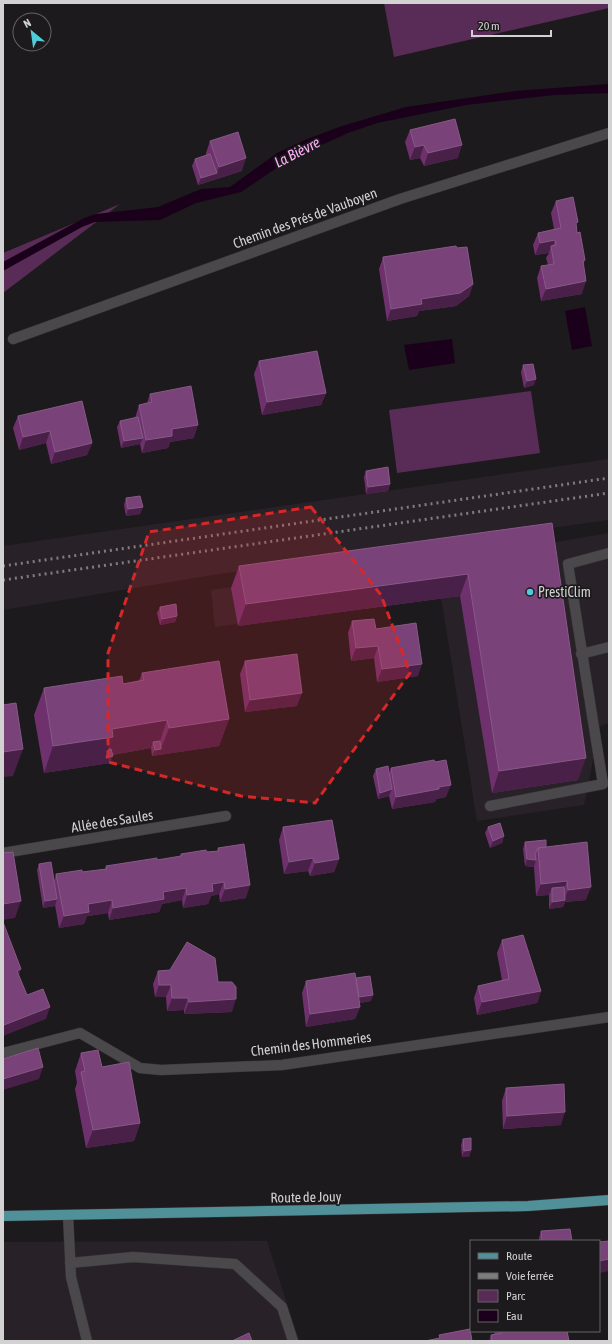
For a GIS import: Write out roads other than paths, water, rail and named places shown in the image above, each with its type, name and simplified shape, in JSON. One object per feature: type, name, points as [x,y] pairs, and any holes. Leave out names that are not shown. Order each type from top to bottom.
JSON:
[{"type":"main road","name":"Route de Jouy","points":[[3,1216],[528,1206],[609,1200]]},
{"type":"street","name":"Chemin des Prés de Vauboyen","points":[[13,339],[400,199],[609,132]]},
{"type":"street","points":[[490,806],[606,783],[581,654],[568,564],[609,553]]},
{"type":"street","points":[[581,654],[609,647]]},
{"type":"street","name":"Allée des Saules","points":[[3,853],[226,816]]},
{"type":"street","name":"Chemin des Hommeries","points":[[3,1053],[80,1033],[140,1068],[161,1070],[282,1065],[609,1017]]},
{"type":"street","points":[[68,1215],[71,1277],[87,1341]]},
{"type":"street","points":[[70,1263],[133,1257],[236,1264],[282,1307],[292,1341]]},
{"type":"water","name":"La Bièvre","points":[[609,84],[609,93],[554,95],[466,105],[377,123],[348,133],[287,161],[241,192],[196,203],[160,220],[95,222],[82,227],[3,271],[3,262],[84,218],[96,214],[158,207],[201,189],[230,187],[277,153],[307,139],[342,126],[406,107],[515,91]]},
{"type":"water","points":[[585,307],[592,346],[572,350],[565,311]]},
{"type":"water","points":[[452,339],[455,363],[409,370],[404,345]]},
{"type":"railway","points":[[3,566],[609,478]]},
{"type":"railway","points":[[3,580],[609,493]]},
{"type":"place","name":"PrestiClim","points":[[530,592]]}]
